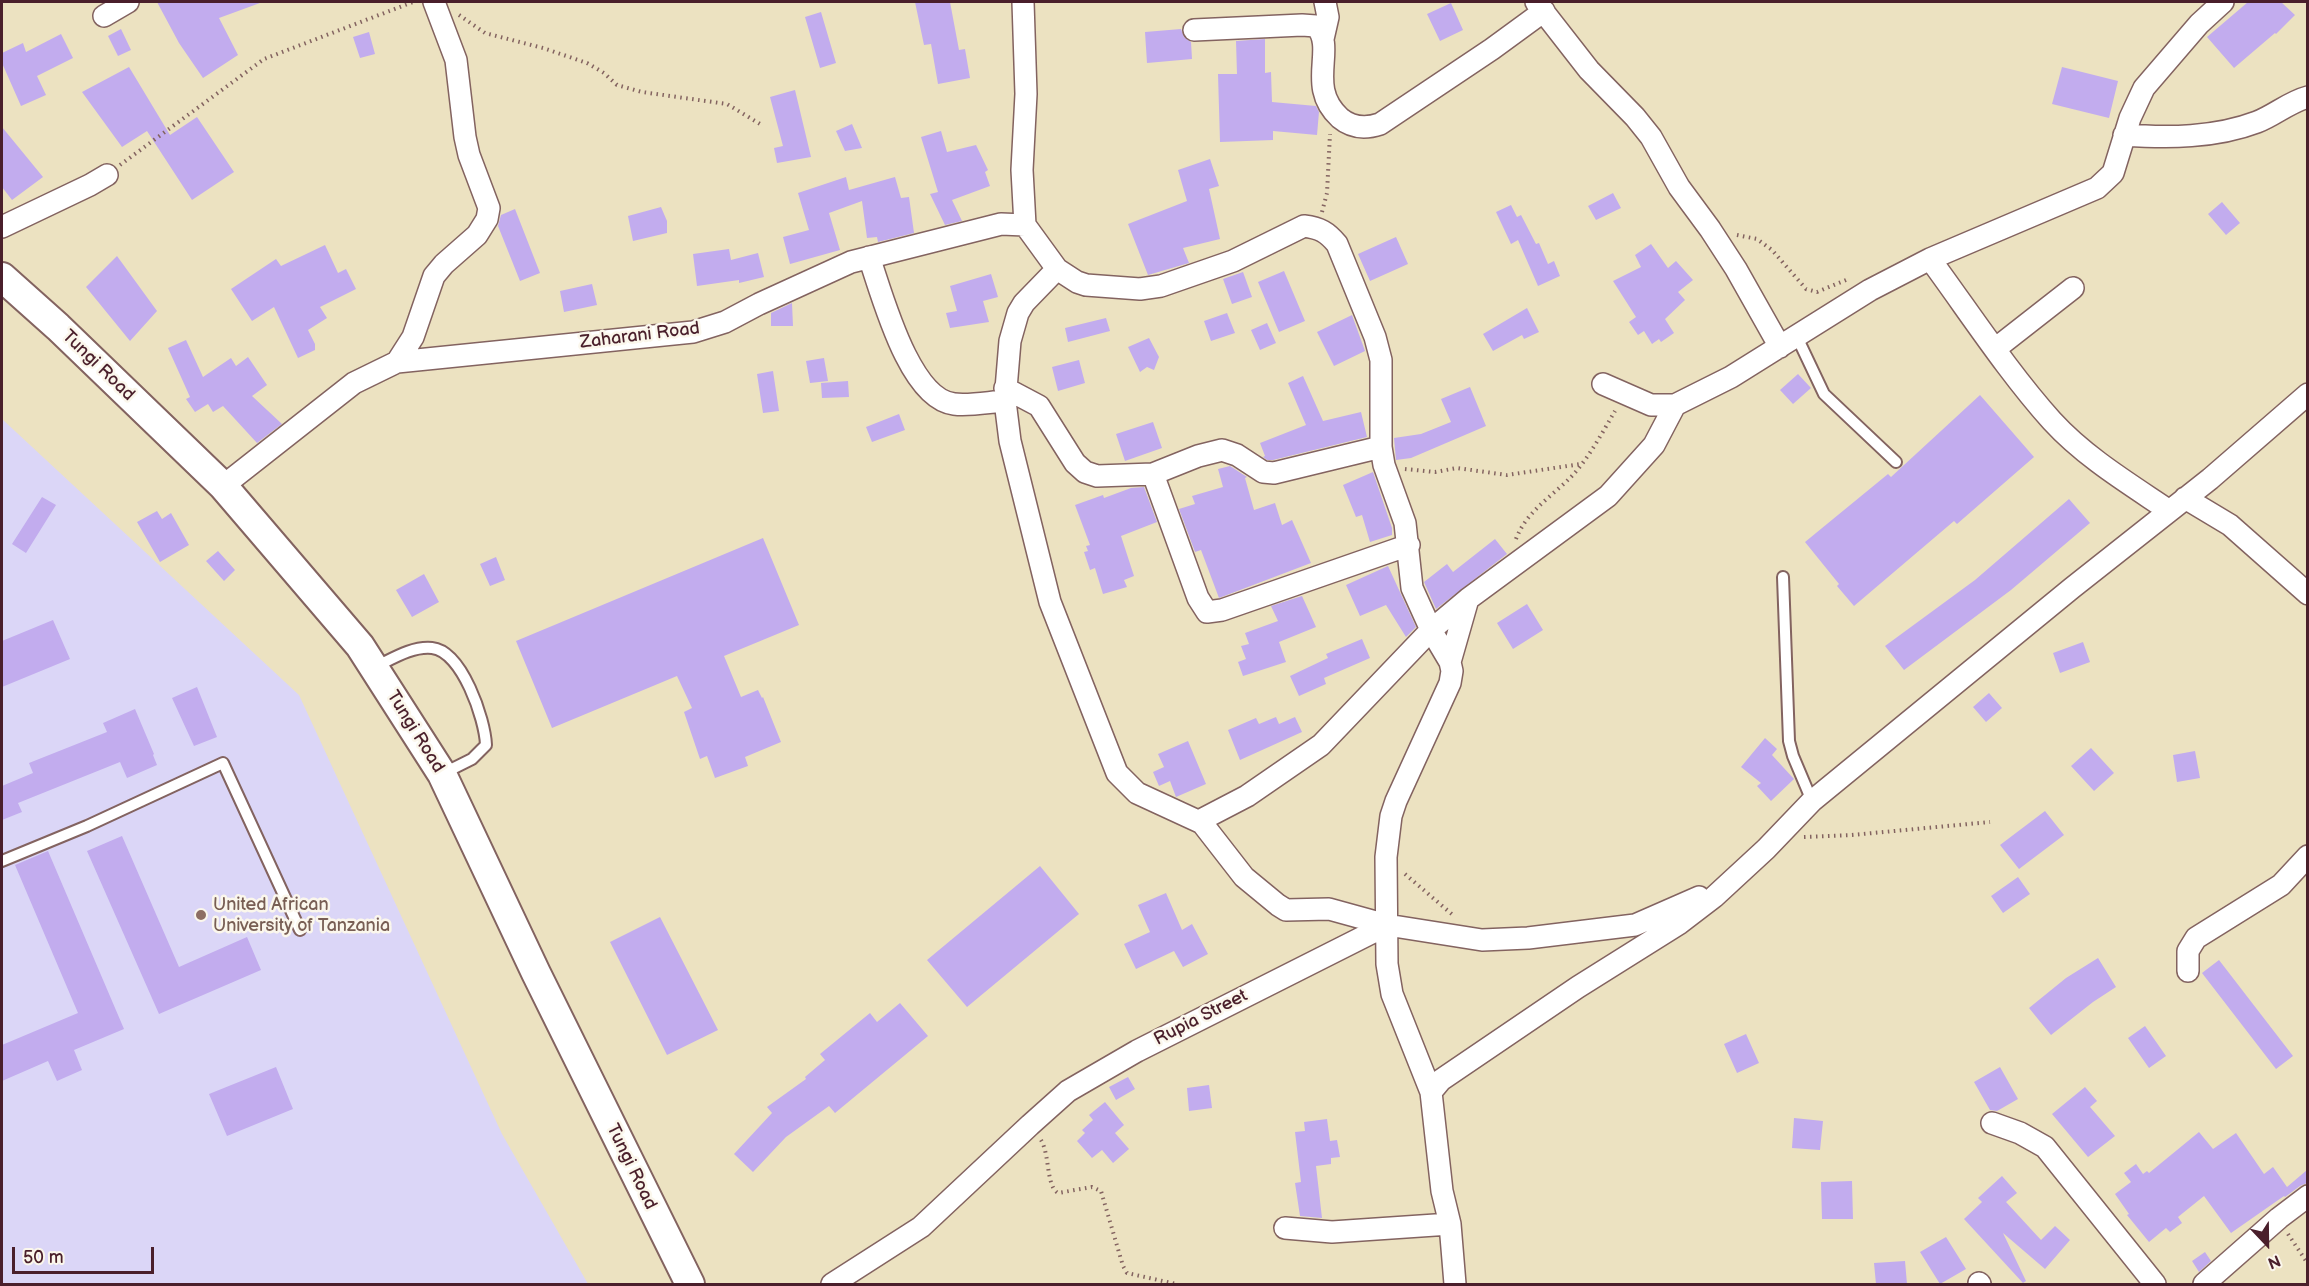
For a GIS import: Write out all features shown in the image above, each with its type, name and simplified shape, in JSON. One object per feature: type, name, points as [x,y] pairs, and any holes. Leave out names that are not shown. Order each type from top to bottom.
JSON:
[{"type":"main road","name":"Tungi Road","points":[[2,277],[58,327],[223,486],[360,646],[442,774],[536,973],[690,1284]]},
{"type":"street","points":[[104,16],[128,2]]},
{"type":"street","points":[[397,362],[413,337],[434,276],[477,235],[487,219],[489,208],[469,155],[459,73],[454,52],[434,2]]},
{"type":"street","points":[[1023,2],[1026,94],[1022,170],[1025,225],[1057,269],[1086,285],[1150,288],[1233,261],[1304,226],[1317,227],[1329,234],[1337,244],[1375,337],[1381,360],[1383,456],[1402,512],[1412,588],[1431,630],[1450,662],[1452,671],[1450,683],[1391,816],[1386,857],[1386,925],[1387,963],[1392,994],[1431,1092],[1442,1191],[1450,1224],[1455,1284]]},
{"type":"street","points":[[1325,2],[1328,17],[1323,39],[1322,86],[1331,110],[1345,122],[1362,128],[1380,124],[1492,49],[1540,6],[1589,70],[1635,117],[1651,137],[1678,187],[1789,342]]},
{"type":"street","points":[[1603,384],[1651,405],[1676,405],[1731,377],[1870,290],[1930,259],[2097,188],[2113,173],[2124,135],[2145,88],[2199,24],[2223,2]]},
{"type":"street","points":[[1194,30],[1312,25],[1320,30],[1323,39]]},
{"type":"street","points":[[2124,135],[2161,138],[2220,132],[2259,121],[2295,101],[2307,98]]},
{"type":"street","points":[[2,227],[107,175]]},
{"type":"street","name":"Zaharani Road","points":[[223,486],[354,383],[397,362],[693,332],[725,322],[851,262],[1001,224],[1025,225]]},
{"type":"street","points":[[869,257],[902,350],[925,386],[942,400],[953,404],[1005,394],[1039,406],[1075,463],[1085,472],[1097,476],[1154,474],[1198,456],[1222,450],[1237,455],[1263,472],[1274,473],[1383,456]]},
{"type":"street","points":[[1930,259],[1995,349],[2052,422],[2101,465],[2177,504],[2230,525],[2307,594]]},
{"type":"street","points":[[1057,269],[1017,313],[1010,341],[1005,394],[1010,441],[1050,602],[1118,773],[1137,793],[1199,821],[1244,877],[1286,910],[1329,909],[1386,925],[1482,940],[1528,938],[1635,925],[1698,897],[1714,897]]},
{"type":"street","points":[[1995,349],[2073,288]]},
{"type":"street","points":[[1431,1092],[1441,1080],[1569,993],[1680,923],[1714,897],[1777,838],[1812,801],[2177,504],[2307,394]]},
{"type":"street","points":[[1199,821],[1247,796],[1321,745],[1431,630],[1468,599],[1608,496],[1654,445],[1676,405]]},
{"type":"street","points":[[1154,474],[1198,598],[1207,612],[1222,610],[1408,545]]},
{"type":"street","points":[[1450,662],[1468,599]]},
{"type":"street","points":[[2188,971],[2188,951],[2196,938],[2281,885],[2307,856]]},
{"type":"street","name":"Rupia Street","points":[[832,1284],[921,1227],[1068,1091],[1137,1051],[1386,925]]},
{"type":"street","points":[[1992,1123],[2020,1133],[2045,1147],[2155,1284]]},
{"type":"street","points":[[2204,1284],[2307,1196]]},
{"type":"street","points":[[1285,1228],[1332,1232],[1450,1224]]},
{"type":"lane","points":[[1789,342],[1824,394],[1896,462]]},
{"type":"lane","points":[[1783,577],[1790,741],[1793,756],[1812,801]]},
{"type":"lane","points":[[375,668],[412,650],[432,648],[444,651],[456,662],[478,707],[486,745],[472,759],[442,774]]},
{"type":"lane","points":[[2,861],[87,826],[223,763],[300,930]]},
{"type":"path","points":[[107,175],[264,59],[413,2]]},
{"type":"path","points":[[458,14],[485,33],[543,48],[587,63],[604,73],[617,85],[642,92],[727,104],[760,124]]},
{"type":"path","points":[[1317,227],[1327,193],[1331,110]]},
{"type":"path","points":[[1710,229],[1757,239],[1772,250],[1806,289],[1813,292],[1853,278],[1870,290]]},
{"type":"path","points":[[1512,566],[1521,525],[1573,475],[1625,395]]},
{"type":"path","points":[[1383,456],[1415,470],[1435,472],[1457,468],[1507,475],[1581,464]]},
{"type":"path","points":[[1777,838],[1852,835],[1990,822]]},
{"type":"path","points":[[1386,857],[1456,917]]},
{"type":"path","points":[[1030,1125],[1043,1143],[1053,1190],[1058,1193],[1092,1187],[1101,1191],[1123,1266],[1127,1272],[1176,1284]]},
{"type":"path","points":[[2279,1218],[2307,1264]]},
{"type":"shaded area","name":"United African University of Tanzania","points":[[2,419],[299,695],[502,1134],[588,1284],[2,1284]]},
{"type":"building","points":[[157,2],[260,3],[219,18],[238,55],[203,78],[179,43]]},
{"type":"building","points":[[915,2],[950,2],[959,50],[965,49],[970,78],[938,84],[931,44],[924,45]]},
{"type":"building","points":[[2248,2],[2281,2],[2295,15],[2276,34],[2234,68],[2207,37]]},
{"type":"building","points":[[1451,3],[1463,30],[1440,41],[1427,14]]},
{"type":"building","points":[[821,12],[836,63],[820,68],[805,17]]},
{"type":"building","points":[[121,29],[131,50],[118,56],[108,36]]},
{"type":"building","points":[[1181,29],[1184,37],[1191,42],[1192,59],[1147,63],[1145,32]]},
{"type":"building","points":[[369,32],[375,54],[360,58],[353,37]]},
{"type":"building","points":[[61,34],[73,58],[37,76],[46,95],[21,106],[2,63],[2,53],[23,43],[26,52]]},
{"type":"building","points":[[1265,39],[1265,73],[1271,72],[1272,102],[1316,106],[1319,112],[1317,135],[1273,131],[1273,140],[1220,142],[1218,74],[1237,74],[1236,41]]},
{"type":"building","points":[[129,67],[170,135],[197,117],[234,172],[192,200],[147,131],[122,147],[82,92]]},
{"type":"building","points":[[2062,67],[2118,81],[2109,118],[2052,104]]},
{"type":"building","points":[[795,90],[811,157],[777,163],[774,148],[783,146],[770,97]]},
{"type":"building","points":[[852,124],[862,148],[845,151],[836,131]]},
{"type":"building","points":[[2,127],[43,177],[12,200],[2,187]]},
{"type":"building","points":[[941,131],[947,152],[976,145],[988,170],[985,172],[990,186],[952,200],[962,221],[945,225],[930,194],[938,192],[921,137]]},
{"type":"building","points":[[1210,159],[1219,186],[1209,189],[1220,239],[1183,248],[1189,263],[1148,275],[1128,224],[1187,201],[1178,170]]},
{"type":"building","points":[[846,177],[849,190],[895,177],[901,198],[909,197],[914,233],[878,242],[877,237],[867,238],[862,201],[829,213],[840,250],[790,264],[783,237],[809,230],[798,193]]},
{"type":"building","points":[[1613,193],[1621,208],[1596,220],[1588,206]]},
{"type":"building","points":[[2222,202],[2240,223],[2226,235],[2208,214]]},
{"type":"building","points":[[1511,205],[1517,217],[1521,215],[1536,244],[1539,243],[1548,264],[1554,261],[1560,276],[1538,286],[1518,240],[1511,244],[1496,212]]},
{"type":"building","points":[[661,207],[667,221],[667,233],[633,241],[628,216]]},
{"type":"building","points":[[515,209],[540,273],[520,281],[498,226],[501,215]]},
{"type":"building","points":[[1396,237],[1408,264],[1370,281],[1358,254]]},
{"type":"building","points":[[1651,244],[1668,268],[1676,261],[1693,280],[1678,292],[1685,300],[1665,319],[1674,333],[1661,342],[1659,339],[1652,344],[1644,331],[1638,335],[1629,322],[1636,317],[1613,281],[1641,267],[1635,255]]},
{"type":"building","points":[[325,245],[338,273],[346,269],[356,289],[320,307],[327,318],[308,330],[315,344],[315,350],[298,358],[274,307],[252,321],[231,289],[276,259],[281,266]]},
{"type":"building","points":[[729,249],[731,260],[758,253],[764,277],[739,283],[739,280],[697,286],[693,254]]},
{"type":"building","points":[[117,256],[157,311],[130,341],[86,287]]},
{"type":"building","points":[[1284,271],[1305,321],[1279,332],[1258,282]]},
{"type":"building","points":[[1243,272],[1252,297],[1232,304],[1223,279]]},
{"type":"building","points":[[991,274],[998,297],[983,301],[989,322],[950,328],[946,313],[957,311],[950,286]]},
{"type":"building","points":[[592,284],[597,305],[564,312],[560,291]]},
{"type":"building","points":[[792,303],[793,326],[771,326],[771,313]]},
{"type":"building","points":[[1527,308],[1539,332],[1524,339],[1522,335],[1493,351],[1483,334]]},
{"type":"building","points":[[1227,313],[1235,333],[1211,341],[1204,321]]},
{"type":"building","points":[[1352,315],[1365,351],[1334,366],[1317,332]]},
{"type":"building","points":[[1106,318],[1110,331],[1068,342],[1065,328]]},
{"type":"building","points":[[1267,323],[1276,343],[1260,350],[1251,330]]},
{"type":"building","points":[[1149,338],[1159,357],[1154,370],[1147,367],[1140,372],[1128,347]]},
{"type":"building","points":[[186,340],[203,377],[231,358],[236,366],[248,357],[267,385],[252,396],[282,424],[257,443],[223,406],[213,412],[208,404],[195,412],[186,399],[190,397],[168,348]]},
{"type":"building","points":[[824,358],[828,381],[810,383],[806,361]]},
{"type":"building","points":[[1079,360],[1085,383],[1058,391],[1052,367]]},
{"type":"building","points":[[773,371],[779,411],[763,413],[757,374]]},
{"type":"building","points":[[1798,374],[1811,388],[1793,404],[1780,390]]},
{"type":"building","points":[[1303,376],[1323,421],[1361,412],[1367,437],[1267,460],[1263,457],[1265,456],[1260,443],[1306,425],[1288,383]]},
{"type":"building","points":[[848,381],[849,397],[822,398],[821,383]]},
{"type":"building","points":[[1470,387],[1486,426],[1411,458],[1396,460],[1394,438],[1421,434],[1451,422],[1441,399]]},
{"type":"building","points":[[1980,395],[2034,457],[1957,524],[1954,521],[1854,606],[1805,542],[1888,474],[1891,477]]},
{"type":"building","points":[[899,414],[905,430],[872,442],[866,427]]},
{"type":"building","points":[[1153,422],[1162,448],[1125,461],[1116,434]]},
{"type":"building","points":[[1230,466],[1247,477],[1245,478],[1254,510],[1275,503],[1282,525],[1292,520],[1311,563],[1219,598],[1201,550],[1195,552],[1179,509],[1195,504],[1192,496],[1223,487],[1218,469]]},
{"type":"building","points":[[1373,472],[1392,528],[1392,535],[1370,542],[1362,515],[1356,517],[1343,485]]},
{"type":"building","points":[[1144,487],[1157,522],[1121,536],[1134,576],[1124,580],[1127,587],[1103,594],[1095,568],[1090,570],[1084,552],[1088,551],[1086,546],[1090,545],[1075,505],[1103,495],[1104,498],[1131,488]]},
{"type":"building","points":[[42,497],[56,505],[26,553],[12,544]]},
{"type":"building","points":[[2069,499],[2090,523],[2011,590],[1904,670],[1885,646],[1975,580]]},
{"type":"building","points":[[157,511],[162,519],[171,513],[189,545],[160,562],[137,522]]},
{"type":"building","points":[[763,538],[799,625],[724,656],[741,697],[758,690],[763,697],[781,742],[745,757],[748,766],[715,778],[707,756],[700,759],[684,712],[692,708],[677,676],[552,728],[516,641]]},
{"type":"building","points":[[1495,539],[1507,554],[1436,609],[1424,582],[1447,564],[1453,572]]},
{"type":"building","points":[[218,551],[235,570],[224,581],[206,561]]},
{"type":"building","points":[[496,557],[505,580],[490,586],[480,564]]},
{"type":"building","points":[[1388,566],[1416,627],[1406,637],[1386,605],[1360,616],[1346,585]]},
{"type":"building","points":[[424,574],[439,602],[412,617],[396,590]]},
{"type":"building","points":[[1302,596],[1316,627],[1279,642],[1286,662],[1243,676],[1238,662],[1246,659],[1241,646],[1249,644],[1245,633],[1278,621],[1271,606]]},
{"type":"building","points":[[1527,604],[1543,630],[1513,649],[1497,623]]},
{"type":"building","points":[[53,620],[70,659],[2,687],[2,641]]},
{"type":"building","points":[[1362,639],[1370,658],[1324,678],[1326,684],[1299,696],[1290,676],[1328,658],[1326,654]]},
{"type":"building","points":[[2083,642],[2090,662],[2060,673],[2053,653]]},
{"type":"building","points":[[197,687],[217,737],[194,746],[172,698]]},
{"type":"building","points":[[1989,693],[2002,708],[1986,722],[1973,707]]},
{"type":"building","points":[[135,709],[157,765],[127,778],[120,762],[18,803],[22,812],[2,820],[2,786],[33,773],[29,763],[107,732],[103,723]]},
{"type":"building","points":[[1276,717],[1279,724],[1295,717],[1302,732],[1240,760],[1228,730],[1256,718],[1259,724]]},
{"type":"building","points":[[1765,738],[1777,749],[1772,755],[1794,779],[1771,801],[1757,786],[1761,783],[1741,767]]},
{"type":"building","points":[[1188,741],[1206,784],[1176,797],[1170,781],[1159,786],[1153,772],[1164,767],[1158,754]]},
{"type":"building","points":[[2091,748],[2114,773],[2094,791],[2071,766]]},
{"type":"building","points":[[2195,751],[2200,778],[2177,782],[2173,755]]},
{"type":"building","points":[[2045,811],[2064,835],[2019,869],[2000,845]]},
{"type":"building","points":[[122,836],[179,967],[247,937],[261,970],[159,1014],[87,851]]},
{"type":"building","points":[[48,851],[124,1029],[74,1050],[82,1070],[57,1081],[48,1061],[2,1081],[2,1045],[78,1013],[15,865]]},
{"type":"building","points":[[1040,866],[1079,914],[967,1007],[927,960]]},
{"type":"building","points":[[2018,877],[2030,894],[2003,913],[1991,896]]},
{"type":"building","points":[[1166,893],[1182,930],[1192,924],[1208,954],[1183,967],[1174,951],[1136,969],[1124,944],[1150,932],[1138,905]]},
{"type":"building","points":[[660,917],[718,1030],[667,1055],[610,942]]},
{"type":"building","points":[[2098,958],[2116,987],[2051,1035],[2029,1008],[2066,978]]},
{"type":"building","points":[[2219,960],[2293,1056],[2276,1069],[2202,973]]},
{"type":"building","points":[[900,1003],[928,1036],[835,1113],[829,1106],[786,1137],[753,1172],[734,1154],[772,1113],[767,1107],[806,1079],[805,1077],[825,1060],[820,1054],[870,1013],[877,1022]]},
{"type":"building","points":[[2145,1026],[2166,1056],[2149,1068],[2128,1038]]},
{"type":"building","points":[[1746,1034],[1759,1063],[1737,1073],[1724,1044]]},
{"type":"building","points":[[276,1067],[293,1109],[227,1136],[209,1094]]},
{"type":"building","points":[[2000,1067],[2018,1099],[1997,1111],[1990,1110],[1974,1082]]},
{"type":"building","points":[[1128,1077],[1135,1089],[1116,1100],[1109,1087]]},
{"type":"building","points":[[1209,1085],[1212,1108],[1189,1111],[1187,1088]]},
{"type":"building","points":[[2085,1087],[2097,1101],[2090,1107],[2115,1136],[2088,1157],[2052,1114]]},
{"type":"building","points":[[1105,1102],[1124,1125],[1115,1133],[1129,1149],[1113,1163],[1102,1150],[1092,1158],[1077,1141],[1085,1133],[1082,1130],[1093,1120],[1089,1115]]},
{"type":"building","points":[[1794,1118],[1823,1121],[1820,1150],[1792,1148]]},
{"type":"building","points":[[1327,1119],[1330,1141],[1337,1140],[1340,1157],[1331,1158],[1331,1164],[1316,1166],[1322,1218],[1300,1216],[1295,1183],[1301,1182],[1295,1132],[1305,1131],[1304,1122]]},
{"type":"building","points":[[2199,1132],[2213,1149],[2236,1133],[2264,1174],[2273,1167],[2287,1187],[2307,1170],[2307,1183],[2231,1233],[2204,1196],[2178,1217],[2182,1223],[2170,1232],[2166,1228],[2149,1242],[2127,1215],[2129,1214],[2115,1194],[2131,1182],[2124,1173],[2136,1164],[2143,1174],[2147,1171],[2149,1173]]},
{"type":"building","points":[[2002,1176],[2017,1193],[2006,1202],[2041,1240],[2055,1226],[2070,1240],[2045,1269],[2003,1233],[2026,1281],[2023,1283],[1964,1219],[1982,1202],[1978,1198]]},
{"type":"building","points":[[1852,1181],[1853,1219],[1822,1219],[1821,1182]]},
{"type":"building","points":[[1946,1237],[1966,1269],[1940,1284],[1920,1252]]},
{"type":"building","points":[[2205,1252],[2211,1261],[2199,1272],[2192,1261]]},
{"type":"building","points":[[1905,1261],[1907,1284],[1876,1284],[1874,1263]]},
{"type":"place","name":"United African University of Tanzania","points":[[201,915]]}]
